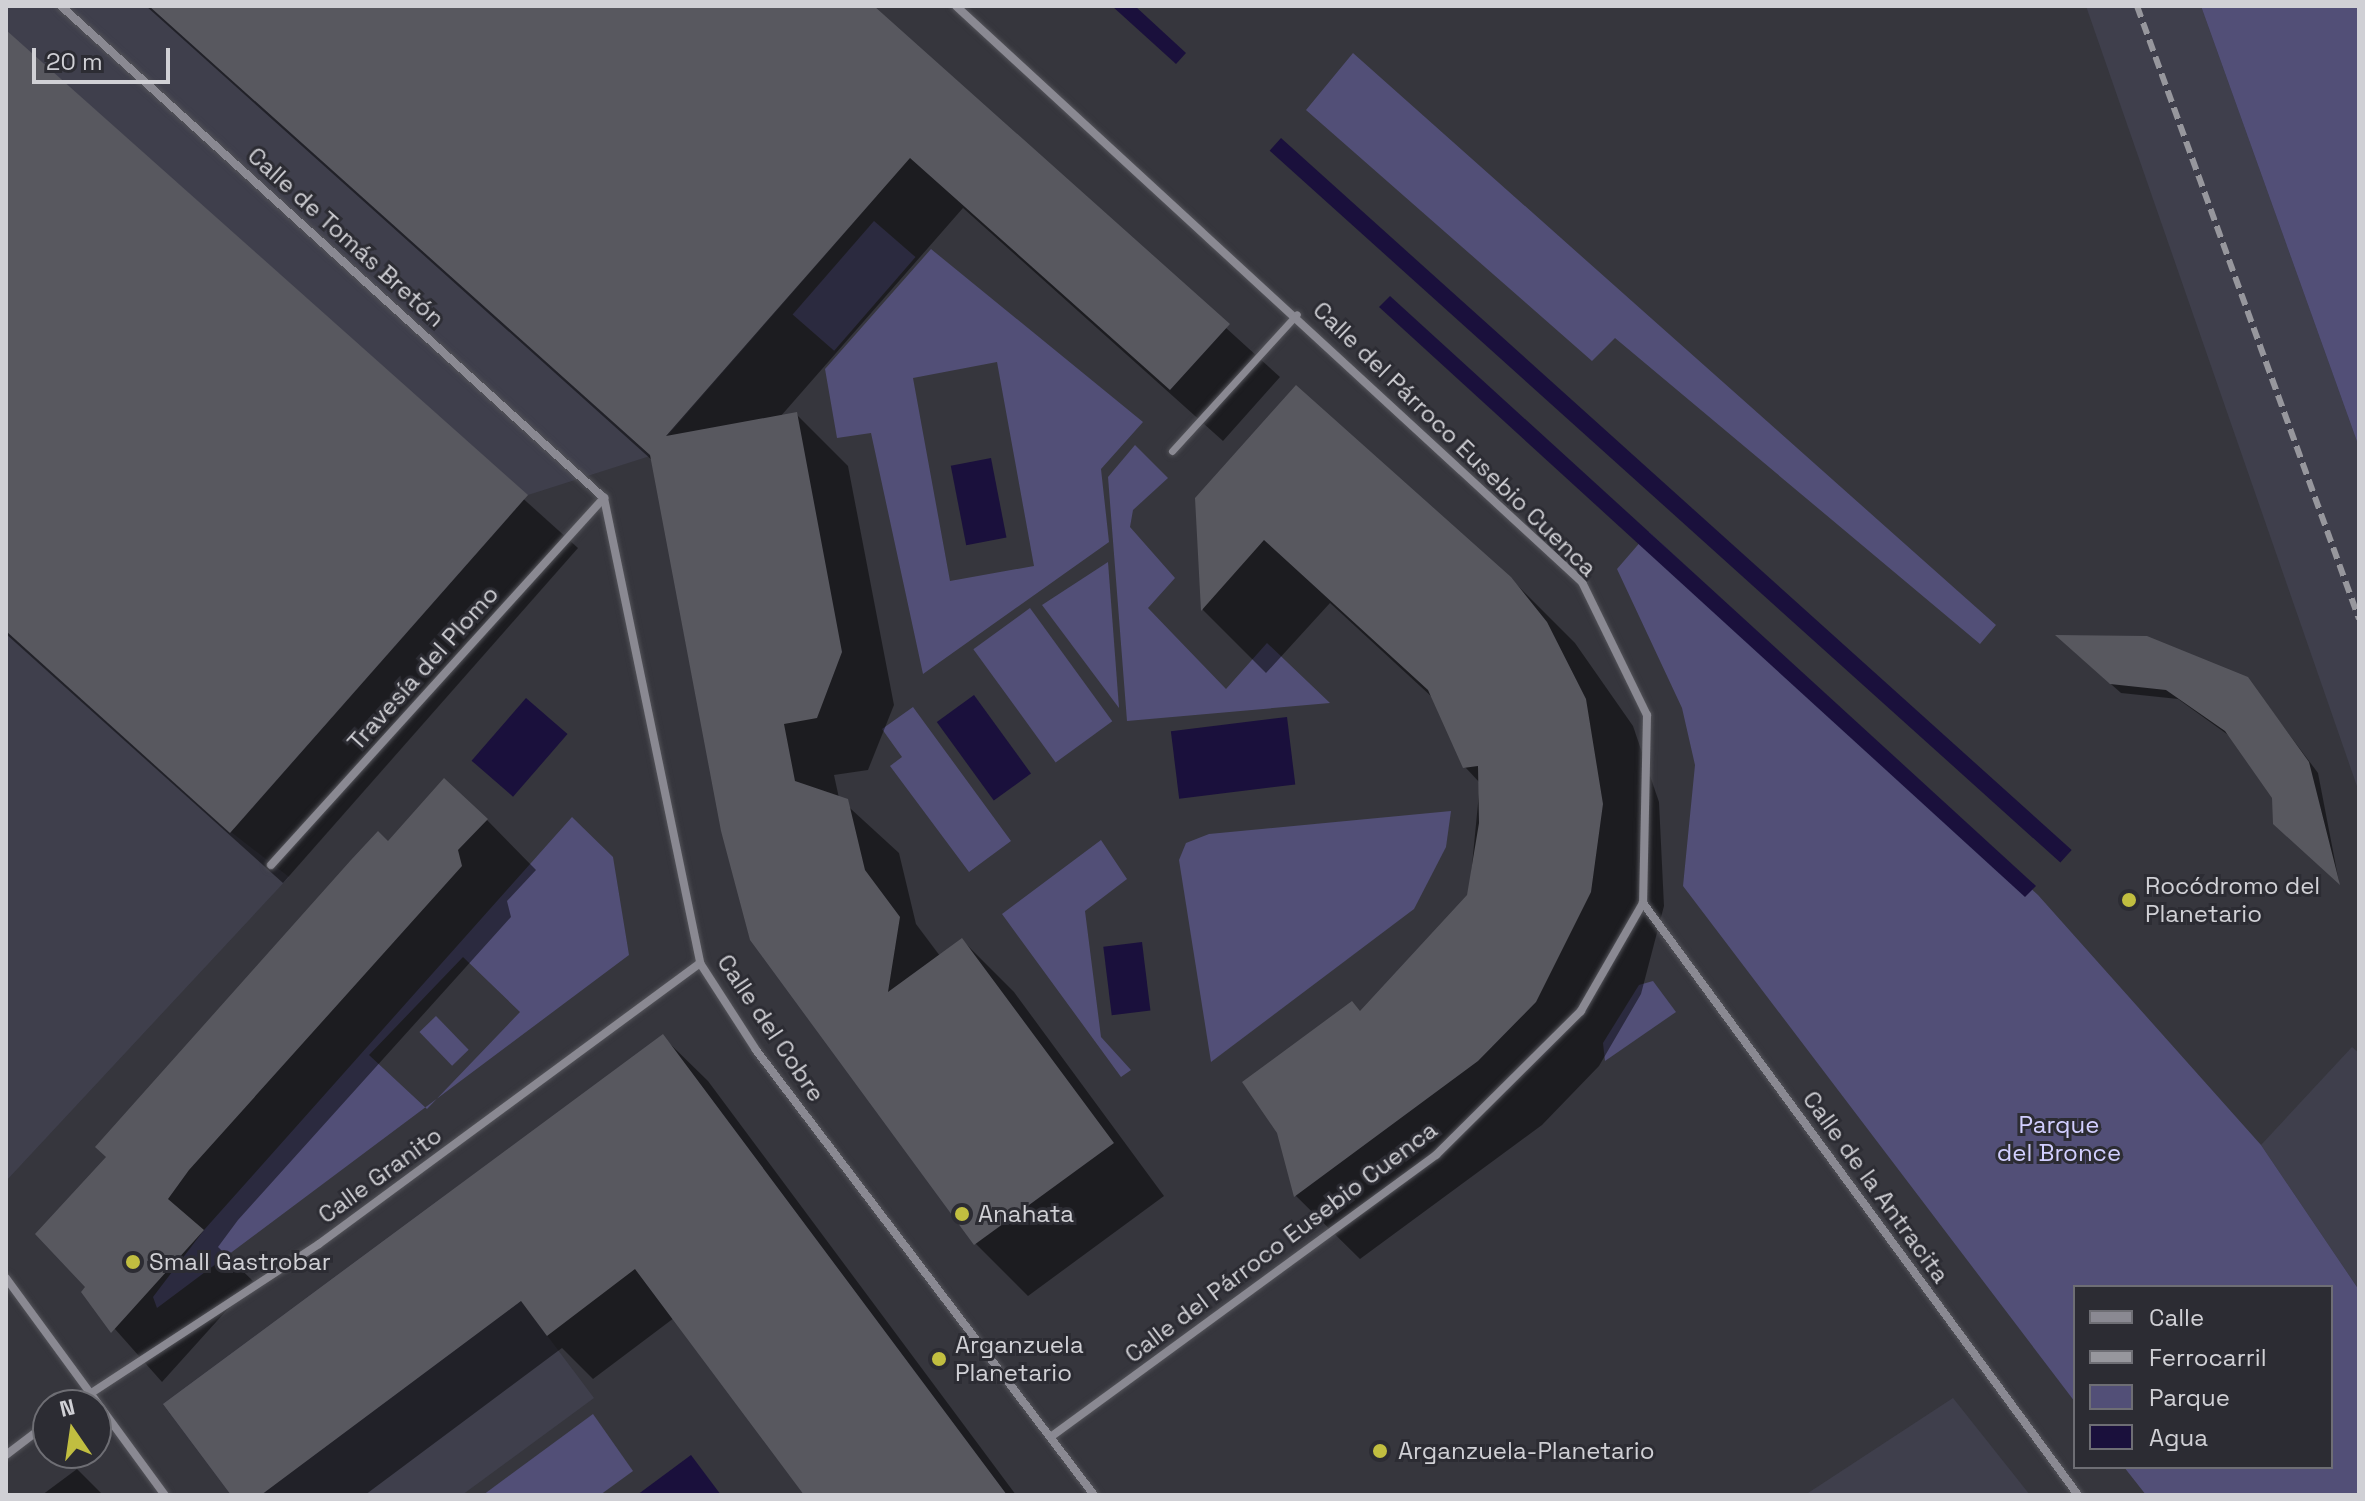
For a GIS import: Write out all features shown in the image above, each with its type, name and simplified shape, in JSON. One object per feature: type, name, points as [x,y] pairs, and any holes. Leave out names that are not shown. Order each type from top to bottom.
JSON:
[{"type":"street","name":"Calle de Tomás Bretón","points":[[61,6],[604,498]]},
{"type":"street","name":"Calle del Párroco Eusebio Cuenca","points":[[956,6],[1297,314],[1582,582],[1647,715],[1643,903],[1581,1011],[1436,1155],[1051,1437]]},
{"type":"street","points":[[1172,451],[1297,314]]},
{"type":"street","name":"Travesía del Plomo","points":[[271,865],[604,498]]},
{"type":"street","name":"Calle del Cobre","points":[[604,498],[700,963],[756,1050],[1094,1495]]},
{"type":"street","name":"Calle de la Antracita","points":[[1643,903],[2078,1495]]},
{"type":"street","name":"Calle Granito","points":[[96,1389],[319,1244],[700,963]]},
{"type":"street","points":[[6,1278],[87,1389]]},
{"type":"street","points":[[112,1423],[165,1495]]},
{"type":"street","points":[[6,1455],[32,1435]]},
{"type":"shaded area","points":[[6,6],[665,6],[877,196],[650,456],[528,495],[231,832],[289,877],[6,1181]]},
{"type":"shaded area","points":[[2086,6],[2201,6],[2359,447],[2359,792]]},
{"type":"shaded area","points":[[2352,1047],[2359,1053],[2359,1290],[2261,1145]]},
{"type":"shaded area","points":[[443,1197],[594,1398],[462,1495],[231,1495],[163,1404]]},
{"type":"shaded area","points":[[1953,1398],[2030,1495],[1805,1495]]},
{"type":"green space","points":[[2201,6],[2359,6],[2359,447]]},
{"type":"green space","points":[[1353,53],[1996,625],[1980,644],[1615,338],[1592,361],[1306,110]]},
{"type":"green space","points":[[874,221],[916,257],[834,351],[793,315]]},
{"type":"green space","points":[[931,249],[1143,422],[1101,469],[1109,542],[923,674],[871,433],[837,438],[825,369]],"holes":[[[997,362],[1034,566],[950,581],[913,378]]]},
{"type":"green space","points":[[1135,445],[1168,478],[1133,510],[1130,527],[1175,578],[1148,608],[1226,689],[1267,643],[1330,703],[1127,721],[1108,477]]},
{"type":"green space","name":"Parque del Bronce","points":[[1649,532],[2038,895],[2261,1145],[2359,1290],[2359,1495],[2146,1495],[2126,1469],[2333,1469],[2333,1285],[2073,1285],[2073,1399],[1683,886],[1695,765],[1682,708],[1617,569]]},
{"type":"green space","points":[[1108,562],[1119,708],[1042,605]]},
{"type":"green space","points":[[1030,608],[1112,721],[1056,762],[973,649]]},
{"type":"green space","points":[[913,707],[1011,841],[969,872],[890,766],[902,757],[882,729]]},
{"type":"green space","points":[[1451,811],[1446,847],[1414,909],[1211,1062],[1179,860],[1186,843],[1209,834]]},
{"type":"green space","points":[[572,817],[613,857],[629,955],[437,1099],[520,1012],[463,957],[369,1055],[425,1107],[157,1308],[153,1297],[204,1230]]},
{"type":"green space","points":[[1101,840],[1127,879],[1085,911],[1101,1037],[1131,1070],[1121,1077],[1002,914]]},
{"type":"green space","points":[[1653,981],[1676,1012],[1605,1061],[1603,1043],[1639,985]]},
{"type":"green space","points":[[436,1016],[469,1050],[452,1066],[419,1032]]},
{"type":"green space","points":[[593,1414],[633,1471],[600,1495],[483,1495]]},
{"type":"water","points":[[1112,6],[1135,6],[1186,53],[1176,64]]},
{"type":"water","points":[[1281,138],[2072,850],[2060,863],[1270,151]]},
{"type":"water","points":[[1390,296],[2036,886],[2025,897],[1379,307]]},
{"type":"water","points":[[991,458],[1006,538],[966,545],[951,466]]},
{"type":"water","points":[[974,695],[1031,773],[994,801],[937,722]]},
{"type":"water","points":[[526,698],[568,734],[513,797],[472,761]]},
{"type":"water","points":[[1287,717],[1295,784],[1179,799],[1171,731]]},
{"type":"water","points":[[1142,942],[1150,1010],[1112,1015],[1103,947]]},
{"type":"water","points":[[691,1455],[721,1495],[637,1495]]},
{"type":"building","points":[[149,6],[874,6],[1230,324],[1170,390],[910,158],[666,436],[797,412],[842,652],[817,718],[784,724],[795,781],[848,799],[865,870],[900,917],[888,992],[962,938],[1114,1143],[974,1245],[750,940],[721,831],[650,455]]},
{"type":"building","points":[[6,30],[528,495],[230,833],[6,631]]},
{"type":"building","points":[[1296,385],[1511,577],[1547,622],[1586,699],[1603,804],[1591,892],[1536,1002],[1478,1061],[1294,1197],[1277,1133],[1242,1082],[1352,1001],[1360,1011],[1467,895],[1479,823],[1478,766],[1463,768],[1428,690],[1264,540],[1201,611],[1195,498]]},
{"type":"building","points":[[2055,635],[2147,636],[2248,677],[2309,762],[2340,885],[2273,824],[2272,798],[2225,731],[2166,690],[2110,684]]},
{"type":"building","points":[[444,778],[488,819],[458,850],[462,866],[189,1170],[168,1199],[204,1230],[111,1333],[81,1292],[85,1287],[35,1234],[106,1157],[95,1147],[351,860],[378,831],[388,841]]},
{"type":"building","points":[[663,1034],[1007,1495],[804,1495],[635,1269],[547,1336],[521,1301],[261,1495],[231,1495],[163,1404]]},
{"type":"railway","points":[[2137,6],[2359,619]]},
{"type":"place","name":"Rocódromo del Planetario","points":[[2129,900]]},
{"type":"place","name":"Anahata","points":[[962,1214]]},
{"type":"place","name":"Small Gastrobar","points":[[133,1262]]},
{"type":"place","name":"Arganzuela Planetario","points":[[939,1359]]},
{"type":"place","name":"Arganzuela-Planetario","points":[[1380,1451]]}]
